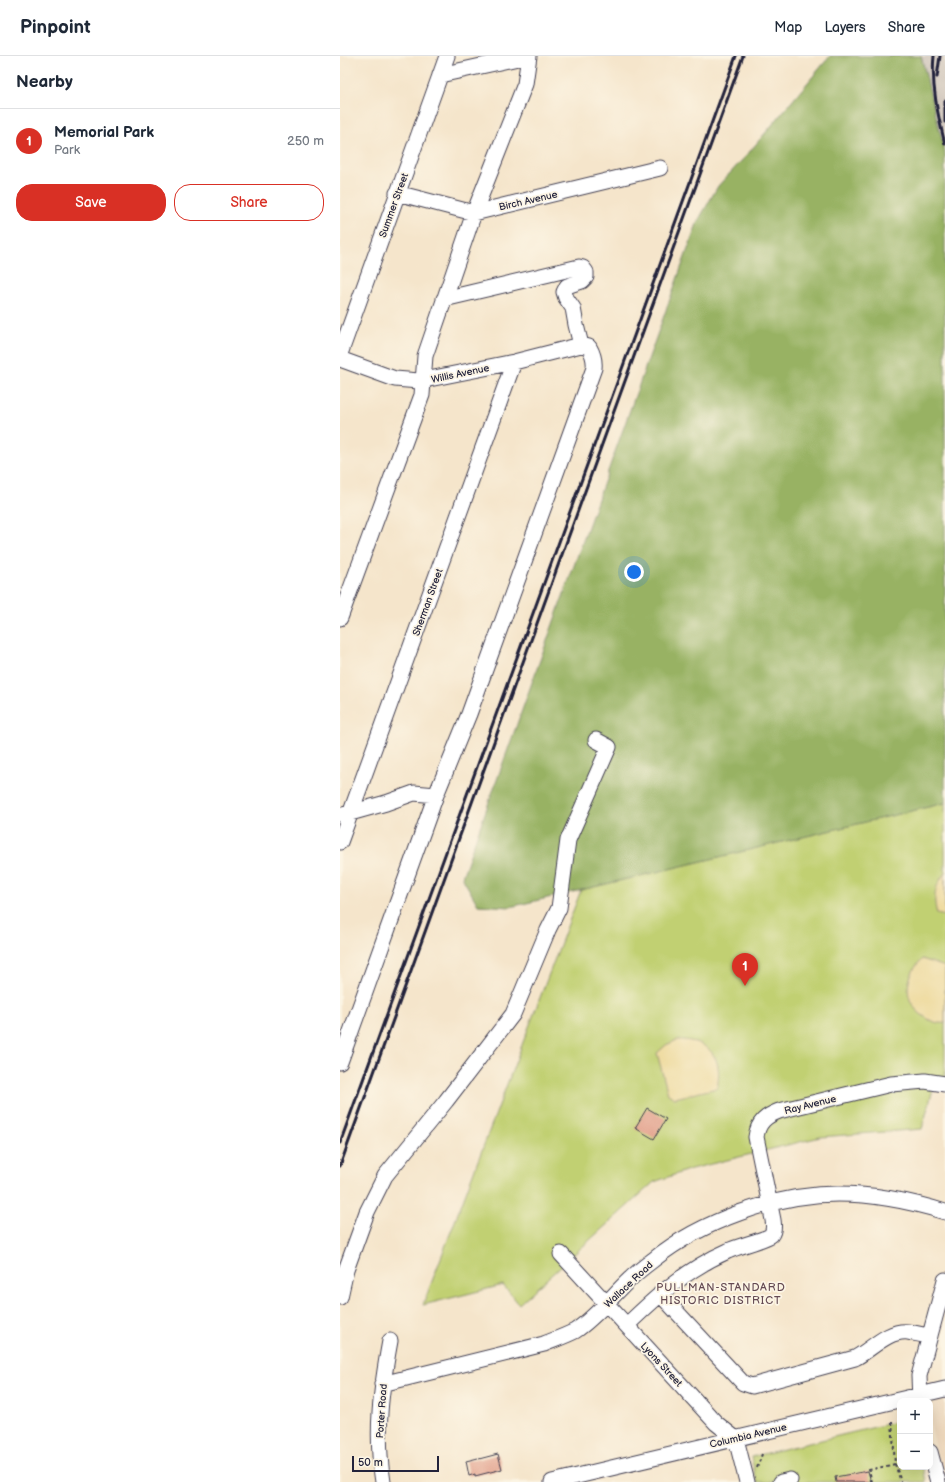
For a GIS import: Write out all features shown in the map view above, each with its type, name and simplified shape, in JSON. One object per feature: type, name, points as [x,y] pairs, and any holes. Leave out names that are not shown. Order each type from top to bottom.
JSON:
[{"type":"street","name":"Summer Street","points":[[340,354],[447,56]]},
{"type":"street","points":[[340,618],[422,395],[425,356],[474,213],[525,84],[528,56],[440,75]]},
{"type":"street","name":"Birch Avenue","points":[[397,193],[474,213],[660,168]]},
{"type":"street","points":[[340,1062],[436,795],[469,714],[594,368],[594,359],[591,351],[586,345],[581,345],[573,308],[564,292],[567,286],[582,281],[586,277],[586,272],[583,268],[579,267],[444,299]]},
{"type":"street","name":"Willis Avenue","points":[[340,359],[395,379],[424,381],[514,362],[581,345]]},
{"type":"street","name":"Sherman Street","points":[[340,842],[345,814],[514,362]]},
{"type":"street","points":[[340,1297],[346,1270],[367,1212],[385,1176],[446,1101],[513,1014],[520,1000],[548,930],[559,908],[568,840],[609,747],[596,740]]},
{"type":"street","points":[[345,814],[386,803],[414,793],[436,795]]},
{"type":"street","name":"Ray Avenue","points":[[626,1325],[660,1294],[688,1273],[708,1261],[742,1245],[769,1237],[774,1229],[756,1136],[757,1129],[764,1119],[779,1111],[891,1084],[925,1081],[945,1084]]},
{"type":"street","name":"Wallace Road","points":[[382,1384],[544,1344],[574,1331],[607,1304],[635,1275],[654,1259],[681,1241],[709,1226],[739,1213],[770,1203],[805,1197],[837,1194],[867,1195],[897,1199],[945,1212]]},
{"type":"street","name":"Lyons Street","points":[[561,1254],[716,1422],[736,1439]]},
{"type":"street","points":[[920,1398],[918,1376],[935,1333],[945,1280]]},
{"type":"street","points":[[660,1294],[743,1383],[752,1386],[854,1358],[865,1353],[882,1339],[897,1333],[935,1333]]},
{"type":"street","name":"Porter Road","points":[[383,1482],[378,1446],[379,1414],[382,1384],[390,1341]]},
{"type":"street","name":"Columbia Avenue","points":[[920,1398],[945,1389]]},
{"type":"street","name":"Columbia Avenue","points":[[561,1481],[736,1439],[897,1403]]},
{"type":"street","points":[[736,1439],[747,1482]]},
{"type":"street","points":[[933,1463],[938,1482]]},
{"type":"path","points":[[892,1422],[895,1464],[901,1482]]},
{"type":"path","points":[[758,1468],[762,1454]]},
{"type":"path","points":[[872,1482],[869,1470],[895,1464]]},
{"type":"shaded area","points":[[945,56],[945,152],[920,57]]},
{"type":"shaded area","points":[[945,1391],[945,1477],[943,1478],[933,1436],[933,1398],[931,1398]]},
{"type":"green space","points":[[830,56],[921,56],[945,152],[945,803],[510,907],[478,905],[462,877],[698,221],[718,186],[746,156]]},
{"type":"green space","points":[[945,803],[945,1084],[935,1082],[922,1129],[820,1137],[691,1169],[654,1182],[519,1304],[503,1285],[423,1305],[581,890]]},
{"type":"green space","points":[[897,1422],[897,1470],[924,1470],[926,1482],[757,1482],[751,1457]]},
{"type":"sand","points":[[945,873],[945,916],[937,914],[935,893],[941,878]]},
{"type":"sand","points":[[922,959],[945,967],[945,1023],[929,1020],[917,1011],[909,997],[909,981],[916,966]]},
{"type":"sand","points":[[677,1040],[697,1043],[711,1052],[716,1059],[718,1067],[719,1077],[717,1088],[675,1098],[668,1094],[657,1053],[666,1045]]},
{"type":"building","points":[[647,1108],[666,1119],[654,1139],[635,1128]]},
{"type":"building","points":[[498,1454],[502,1469],[475,1476],[475,1474],[469,1476],[466,1461]]},
{"type":"building","points":[[868,1471],[871,1482],[836,1482],[835,1477]]},
{"type":"railway","points":[[340,1143],[736,56]]},
{"type":"railway","points":[[340,1166],[743,56]]},
{"type":"railway","points":[[934,56],[934,89],[945,144]]},
{"type":"railway","points":[[937,77],[940,56]]},
{"type":"railway","points":[[945,101],[945,122]]},
{"type":"place","name":"Memorial Park","points":[[745,986]]},
{"type":"district","name":"PULLMAN-STANDARD HISTORIC DISTRICT","points":[[721,1293]]}]
